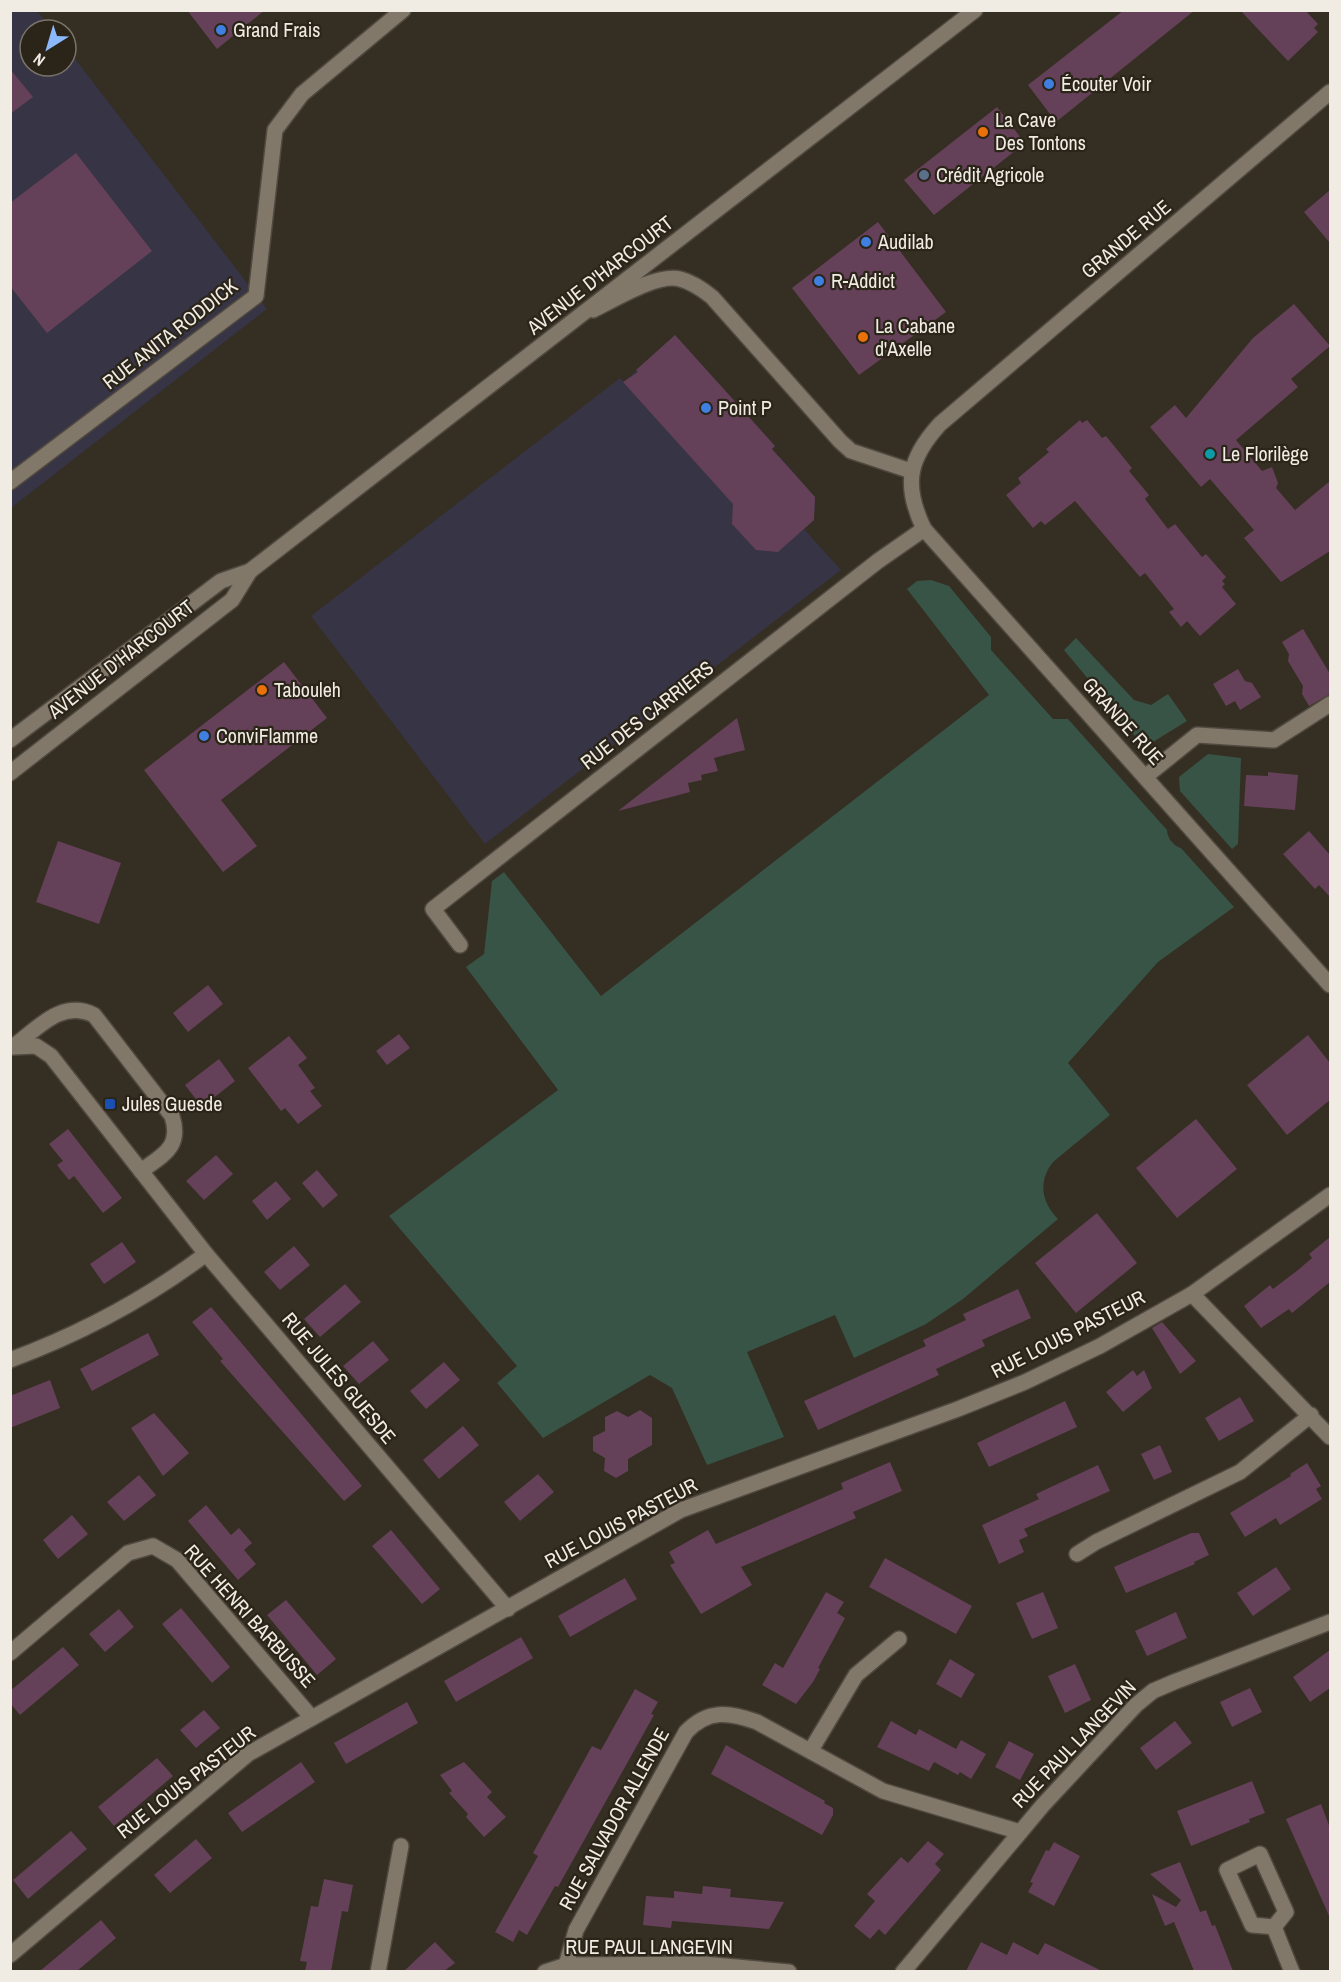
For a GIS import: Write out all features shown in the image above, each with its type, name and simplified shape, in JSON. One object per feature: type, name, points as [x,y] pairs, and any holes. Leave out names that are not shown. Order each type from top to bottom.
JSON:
[{"type":"street","name":"RUE ANITA RODDICK","points":[[10,482],[256,296],[275,130],[302,94],[403,10]]},
{"type":"street","name":"AVENUE D'HARCOURT","points":[[10,740],[220,581],[250,571],[975,10]]},
{"type":"street","name":"GRANDE RUE","points":[[1329,94],[940,424],[924,441],[911,471],[912,500],[924,529],[1330,985]]},
{"type":"street","points":[[586,313],[652,282],[677,278],[695,285],[712,297],[851,451],[911,471]]},
{"type":"street","name":"RUE DES CARRIERS","points":[[460,945],[434,909],[884,557],[924,529]]},
{"type":"street","name":"AVENUE D'HARCOURT","points":[[10,773],[232,600],[250,571]]},
{"type":"street","points":[[1145,777],[1197,735],[1274,740],[1330,704]]},
{"type":"street","name":"RUE JULES GUESDE","points":[[12,1048],[57,1013],[82,1009],[93,1015],[172,1116],[176,1128],[175,1139],[167,1152],[141,1171]]},
{"type":"street","name":"RUE JULES GUESDE","points":[[12,1048],[36,1046],[51,1056],[206,1254],[508,1609]]},
{"type":"street","name":"RUE LOUIS PASTEUR","points":[[10,1955],[248,1754],[681,1510],[1025,1382],[1100,1346],[1192,1294],[1330,1195]]},
{"type":"street","points":[[10,1360],[57,1343],[141,1298],[206,1254]]},
{"type":"street","points":[[1192,1294],[1330,1437]]},
{"type":"street","points":[[1077,1554],[1096,1542],[1240,1472],[1311,1415]]},
{"type":"street","name":"RUE HENRI BARBUSSE","points":[[10,1653],[128,1553],[153,1546],[177,1560],[312,1718]]},
{"type":"street","name":"RUE PAUL LANGEVIN","points":[[903,1971],[1020,1832],[1090,1752],[1136,1704],[1153,1691],[1330,1622]]},
{"type":"street","points":[[811,1750],[856,1675],[899,1639]]},
{"type":"street","name":"RUE SALVADOR ALLENDE","points":[[566,1965],[576,1930],[686,1732],[696,1722],[720,1713],[735,1714],[757,1722],[883,1791],[1020,1832]]},
{"type":"street","points":[[378,1971],[401,1846]]},
{"type":"street","points":[[1260,1854],[1286,1912],[1274,1928],[1252,1925],[1227,1870],[1260,1854]]},
{"type":"street","points":[[1274,1928],[1292,1971]]},
{"type":"street","name":"RUE PAUL LANGEVIN","points":[[545,1971],[566,1965],[789,1971]]},
{"type":"shaded area","points":[[11,11],[37,11],[43,18],[18,18],[18,78],[78,78],[78,63],[267,309],[11,508]]},
{"type":"shaded area","points":[[675,335],[775,446],[770,450],[778,460],[781,458],[815,497],[814,520],[804,529],[841,570],[485,844],[311,616],[620,378],[624,382]]},
{"type":"green space","points":[[931,580],[949,586],[991,637],[991,650],[1053,719],[1068,719],[1167,830],[1173,843],[1181,848],[1234,907],[1158,962],[1068,1063],[1110,1115],[1053,1162],[1048,1169],[1044,1184],[1045,1199],[1058,1219],[963,1299],[926,1324],[854,1358],[835,1315],[747,1352],[784,1437],[707,1465],[672,1388],[650,1375],[543,1438],[497,1383],[517,1366],[389,1216],[558,1090],[466,967],[484,954],[492,881],[504,872],[601,996],[989,695],[907,589],[917,581]]},
{"type":"green space","points":[[1076,638],[1134,700],[1151,705],[1168,694],[1187,721],[1153,742],[1137,738],[1086,683],[1089,680],[1064,650]]},
{"type":"green space","points":[[1208,754],[1241,758],[1238,844],[1232,849],[1180,791],[1179,777]]},
{"type":"building","name":"Grand Frais","points":[[187,10],[265,10],[217,49]]},
{"type":"building","points":[[1124,10],[1195,10],[1056,122],[1028,85]]},
{"type":"building","points":[[1240,10],[1305,10],[1318,24],[1314,28],[1318,32],[1288,61]]},
{"type":"building","points":[[10,69],[33,97],[10,114]]},
{"type":"building","points":[[997,107],[1025,143],[934,215],[904,180]]},
{"type":"building","points":[[76,153],[152,251],[47,333],[10,286],[10,203]]},
{"type":"building","points":[[1330,190],[1330,243],[1304,212]]},
{"type":"building","points":[[878,222],[946,312],[859,375],[792,288]]},
{"type":"building","name":"Le Florilège","points":[[1294,304],[1330,346],[1291,379],[1298,387],[1236,440],[1262,471],[1272,467],[1278,483],[1276,488],[1295,510],[1330,481],[1330,551],[1281,582],[1244,538],[1254,530],[1210,479],[1201,487],[1150,427],[1175,405],[1186,418],[1253,338]]},
{"type":"building","name":"Point P","points":[[675,335],[775,446],[772,449],[815,497],[814,520],[778,552],[756,550],[732,524],[733,504],[623,382],[638,372],[636,370]]},
{"type":"building","points":[[1080,420],[1082,423],[1087,420],[1102,438],[1106,436],[1132,468],[1129,471],[1149,495],[1145,499],[1168,529],[1175,524],[1202,557],[1206,554],[1226,577],[1222,581],[1225,584],[1222,587],[1236,604],[1200,636],[1187,621],[1181,627],[1169,612],[1174,609],[1145,573],[1140,577],[1075,501],[1045,525],[1041,521],[1033,528],[1006,495],[1021,483],[1018,478],[1049,452],[1046,449]]},
{"type":"building","points":[[1303,629],[1330,674],[1330,694],[1309,706],[1302,694],[1303,686],[1288,661],[1289,654],[1282,642]]},
{"type":"building","points":[[284,662],[327,718],[221,800],[257,846],[223,872],[144,770]]},
{"type":"building","points":[[1238,669],[1245,681],[1252,683],[1261,697],[1240,710],[1235,701],[1226,706],[1213,684]]},
{"type":"building","points":[[737,718],[745,750],[714,758],[718,771],[701,775],[702,780],[688,783],[690,792],[618,811]]},
{"type":"building","points":[[1268,772],[1298,775],[1295,810],[1244,806],[1246,775],[1268,776]]},
{"type":"building","points":[[1309,831],[1330,855],[1330,897],[1319,885],[1315,889],[1283,854]]},
{"type":"building","points":[[58,841],[121,863],[99,924],[36,902]]},
{"type":"building","points":[[208,985],[223,1004],[188,1032],[173,1013]]},
{"type":"building","points":[[399,1034],[410,1048],[387,1065],[376,1051]]},
{"type":"building","points":[[1308,1035],[1330,1063],[1330,1100],[1287,1135],[1247,1085]]},
{"type":"building","points":[[289,1036],[307,1058],[298,1065],[315,1088],[310,1091],[322,1106],[298,1124],[285,1108],[281,1111],[248,1068]]},
{"type":"building","points":[[219,1059],[235,1081],[202,1107],[185,1085]]},
{"type":"building","points":[[1196,1119],[1237,1169],[1177,1218],[1136,1168]]},
{"type":"building","points":[[68,1129],[122,1198],[103,1213],[74,1176],[69,1180],[57,1165],[63,1161],[49,1144]]},
{"type":"building","points":[[216,1155],[233,1174],[204,1200],[186,1181]]},
{"type":"building","points":[[317,1170],[338,1195],[323,1208],[302,1183]]},
{"type":"building","points":[[276,1181],[291,1199],[267,1220],[252,1201]]},
{"type":"building","points":[[1097,1213],[1137,1263],[1076,1313],[1035,1263]]},
{"type":"building","points":[[1330,1237],[1330,1282],[1292,1313],[1289,1309],[1261,1328],[1244,1306],[1270,1285],[1273,1289],[1298,1270],[1312,1258],[1309,1254]]},
{"type":"building","points":[[122,1242],[136,1262],[104,1284],[90,1264]]},
{"type":"building","points":[[294,1246],[310,1265],[280,1290],[264,1272]]},
{"type":"building","points":[[345,1284],[361,1302],[320,1337],[304,1319]]},
{"type":"building","points":[[1018,1289],[1031,1318],[982,1340],[985,1346],[936,1369],[939,1375],[818,1430],[804,1401],[926,1346],[923,1340],[966,1320],[963,1314]]},
{"type":"building","points":[[211,1307],[362,1486],[344,1501],[220,1361],[223,1359],[192,1322]]},
{"type":"building","points":[[1162,1322],[1196,1361],[1180,1374],[1152,1328]]},
{"type":"building","points":[[148,1333],[159,1355],[92,1391],[80,1369]]},
{"type":"building","points":[[373,1341],[389,1360],[359,1384],[343,1366]]},
{"type":"building","points":[[444,1362],[460,1380],[426,1409],[410,1391]]},
{"type":"building","points":[[1133,1370],[1137,1376],[1144,1370],[1152,1388],[1123,1412],[1106,1392]]},
{"type":"building","points":[[50,1380],[60,1408],[10,1428],[10,1396]]},
{"type":"building","points":[[1240,1397],[1254,1421],[1219,1441],[1205,1418]]},
{"type":"building","points":[[1065,1401],[1077,1427],[989,1467],[977,1443]]},
{"type":"building","points":[[640,1410],[652,1418],[652,1445],[628,1459],[628,1471],[616,1478],[604,1471],[605,1458],[593,1451],[593,1437],[605,1431],[605,1417],[617,1411],[628,1417]]},
{"type":"building","points":[[154,1413],[189,1453],[163,1476],[131,1428]]},
{"type":"building","points":[[463,1426],[479,1445],[439,1479],[423,1460]]},
{"type":"building","points":[[1160,1445],[1172,1472],[1154,1480],[1141,1454]]},
{"type":"building","points":[[890,1462],[902,1491],[853,1512],[856,1518],[741,1567],[752,1585],[701,1614],[670,1565],[675,1563],[669,1552],[708,1530],[716,1544],[843,1489],[841,1483]]},
{"type":"building","points":[[1307,1463],[1321,1486],[1316,1489],[1322,1499],[1280,1525],[1276,1518],[1245,1537],[1230,1513],[1291,1476],[1290,1474]]},
{"type":"building","points":[[1098,1465],[1110,1491],[1024,1529],[1028,1536],[1019,1540],[1024,1552],[999,1564],[982,1525],[1039,1499],[1036,1494]]},
{"type":"building","points":[[538,1474],[554,1492],[520,1521],[504,1502]]},
{"type":"building","points":[[139,1475],[156,1495],[124,1521],[107,1502]]},
{"type":"building","points":[[206,1505],[231,1535],[239,1528],[252,1543],[244,1550],[256,1564],[238,1580],[188,1521]]},
{"type":"building","points":[[72,1515],[88,1534],[58,1559],[43,1540]]},
{"type":"building","points":[[391,1530],[440,1589],[422,1604],[372,1546]]},
{"type":"building","points":[[1191,1533],[1199,1533],[1209,1555],[1194,1562],[1195,1564],[1126,1593],[1114,1567]]},
{"type":"building","points":[[885,1558],[972,1606],[956,1634],[869,1587]]},
{"type":"building","points":[[1276,1567],[1291,1589],[1253,1616],[1237,1593]]},
{"type":"building","points":[[625,1578],[637,1599],[570,1637],[558,1616]]},
{"type":"building","points":[[826,1592],[844,1602],[837,1613],[845,1618],[813,1682],[796,1704],[762,1685],[775,1663],[783,1668]]},
{"type":"building","points":[[1043,1592],[1058,1628],[1032,1639],[1016,1603]]},
{"type":"building","points":[[286,1600],[336,1659],[317,1675],[267,1615]]},
{"type":"building","points":[[181,1608],[230,1667],[212,1683],[162,1624]]},
{"type":"building","points":[[119,1609],[134,1627],[105,1652],[89,1634]]},
{"type":"building","points":[[1176,1612],[1187,1638],[1147,1656],[1135,1631]]},
{"type":"building","points":[[521,1637],[533,1658],[456,1702],[444,1681]]},
{"type":"building","points":[[63,1647],[79,1665],[20,1715],[10,1703],[10,1691]]},
{"type":"building","points":[[1330,1650],[1330,1688],[1310,1702],[1293,1677]]},
{"type":"building","points":[[950,1659],[975,1674],[961,1698],[936,1684]]},
{"type":"building","points":[[1075,1664],[1091,1700],[1065,1713],[1048,1676]]},
{"type":"building","points":[[1250,1688],[1262,1712],[1232,1727],[1220,1702]]},
{"type":"building","points":[[635,1689],[658,1702],[651,1714],[654,1715],[558,1887],[555,1886],[527,1935],[519,1930],[513,1942],[495,1932],[538,1856],[533,1853],[592,1746],[601,1750]]},
{"type":"building","points":[[407,1702],[418,1723],[346,1764],[334,1743]]},
{"type":"building","points":[[204,1710],[220,1728],[196,1748],[180,1730]]},
{"type":"building","points":[[891,1721],[916,1735],[919,1729],[956,1749],[961,1740],[986,1754],[971,1779],[934,1762],[929,1771],[877,1747]]},
{"type":"building","points":[[1175,1721],[1192,1743],[1156,1770],[1140,1748]]},
{"type":"building","points":[[1009,1741],[1034,1754],[1020,1780],[995,1767]]},
{"type":"building","points":[[726,1745],[825,1801],[824,1803],[833,1808],[833,1815],[822,1835],[711,1774]]},
{"type":"building","points":[[157,1758],[173,1776],[114,1826],[98,1807]]},
{"type":"building","points":[[301,1762],[315,1782],[242,1832],[228,1813]]},
{"type":"building","points":[[464,1762],[492,1792],[487,1797],[506,1817],[484,1837],[466,1817],[468,1814],[449,1793],[452,1791],[440,1775]]},
{"type":"building","points":[[1252,1781],[1265,1813],[1249,1819],[1250,1822],[1191,1846],[1177,1811]]},
{"type":"building","points":[[1321,1804],[1330,1828],[1330,1918],[1286,1819]]},
{"type":"building","points":[[71,1831],[87,1849],[28,1899],[13,1880]]},
{"type":"building","points":[[196,1839],[212,1858],[170,1893],[154,1875]]},
{"type":"building","points":[[928,1841],[944,1854],[935,1864],[941,1870],[885,1935],[879,1929],[870,1939],[854,1926],[875,1901],[867,1894],[901,1857],[908,1863]]},
{"type":"building","points":[[1054,1842],[1080,1856],[1054,1906],[1028,1892],[1033,1883],[1030,1882],[1046,1850],[1049,1851]]},
{"type":"building","points":[[1180,1862],[1200,1912],[1206,1910],[1212,1926],[1215,1925],[1233,1971],[1194,1971],[1174,1922],[1165,1926],[1152,1894],[1176,1907],[1181,1900],[1150,1874]]},
{"type":"building","points":[[324,1879],[353,1885],[348,1912],[342,1911],[331,1971],[305,1971],[307,1962],[300,1961],[311,1906],[318,1907]]},
{"type":"building","points":[[703,1886],[731,1889],[730,1897],[784,1902],[769,1929],[672,1921],[671,1928],[643,1925],[646,1896],[674,1898],[674,1891],[702,1894]]},
{"type":"building","points":[[101,1920],[116,1938],[77,1971],[40,1971]]},
{"type":"building","points":[[435,1942],[455,1963],[444,1971],[404,1971]]},
{"type":"building","points":[[981,1942],[1007,1955],[1013,1942],[1038,1955],[1045,1943],[1102,1971],[966,1971]]},
{"type":"place","name":"Grand Frais","points":[[221,30]]},
{"type":"place","name":"Écouter Voir","points":[[1049,84]]},
{"type":"place","name":"La Cave Des Tontons","points":[[983,132]]},
{"type":"place","name":"Crédit Agricole","points":[[924,175]]},
{"type":"place","name":"Audilab","points":[[866,242]]},
{"type":"place","name":"R-Addict","points":[[819,281]]},
{"type":"place","name":"La Cabane d'Axelle","points":[[863,337]]},
{"type":"place","name":"Point P","points":[[706,408]]},
{"type":"place","name":"Le Florilège","points":[[1210,454]]},
{"type":"place","name":"Tabouleh","points":[[262,690]]},
{"type":"place","name":"ConviFlamme","points":[[204,736]]},
{"type":"place","name":"Jules Guesde","points":[[110,1104]]}]
